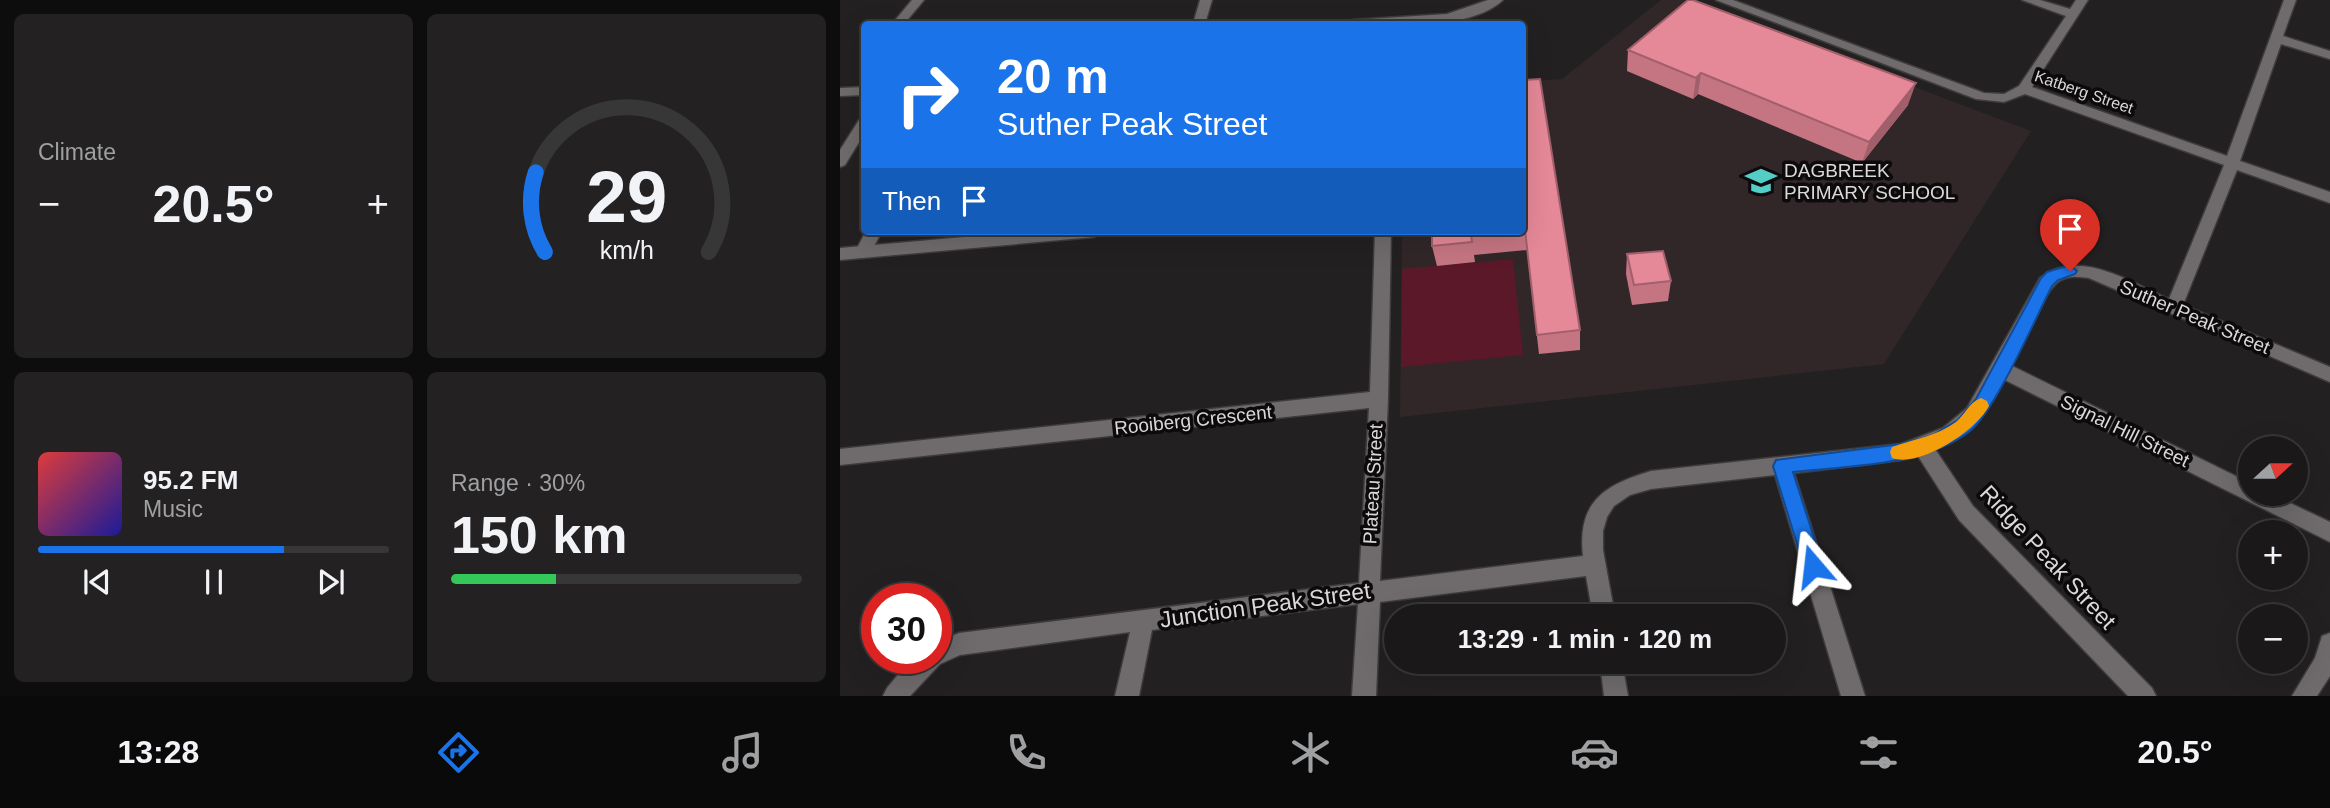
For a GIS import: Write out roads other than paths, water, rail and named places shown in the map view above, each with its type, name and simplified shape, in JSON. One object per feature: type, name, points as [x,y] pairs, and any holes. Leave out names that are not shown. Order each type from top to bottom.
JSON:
[{"type":"street","points":[[900,21],[918,0]]},
{"type":"street","points":[[1200,21],[1206,0]]},
{"type":"street","points":[[1408,21],[1457,16],[1477,11],[1497,0]]},
{"type":"street","name":"Katberg Street","points":[[1722,0],[1981,96],[2007,97],[2024,89],[2330,198]]},
{"type":"street","points":[[2028,0],[2072,14]]},
{"type":"street","points":[[2024,89],[2082,0]]},
{"type":"street","points":[[2174,307],[2232,163],[2290,0]]},
{"type":"street","points":[[2276,38],[2330,55]]},
{"type":"street","points":[[840,92],[861,91]]},
{"type":"street","points":[[840,162],[861,128]]},
{"type":"street","points":[[863,252],[872,235]]},
{"type":"street","points":[[840,254],[1050,235]]},
{"type":"street","points":[[1379,399],[1383,235]]},
{"type":"street","name":"Suther Peak Street","points":[[1602,604],[1593,520],[1599,505],[1611,494],[1633,484],[1651,480],[1901,452],[1923,447],[1964,425],[1982,404],[2046,282],[2061,272],[2081,271],[2092,274],[2330,375]]},
{"type":"street","name":"Signal Hill Street","points":[[2000,369],[2238,487]]},
{"type":"street","name":"Rooiberg Crescent","points":[[840,457],[1379,399]]},
{"type":"street","name":"Plateau Street","points":[[1364,696],[1367,592],[1379,399]]},
{"type":"street","name":"Ridge Peak Street","points":[[1923,447],[1966,513],[1984,534],[2144,696]]},
{"type":"street","points":[[1782,466],[1853,696]]},
{"type":"street","name":"Signal Hill Street","points":[[2277,506],[2330,532]]},
{"type":"street","name":"Junction Peak Street","points":[[952,647],[985,639],[1143,622],[1596,565]]},
{"type":"street","points":[[1128,696],[1143,622]]},
{"type":"street","points":[[2304,696],[2325,663],[2330,644]]},
{"type":"street","points":[[895,696],[913,674]]},
{"type":"street","points":[[1613,674],[1616,696]]},
{"type":"place","name":"DAGBREEK PRIMARY SCHOOL","points":[[1761,181]]}]
